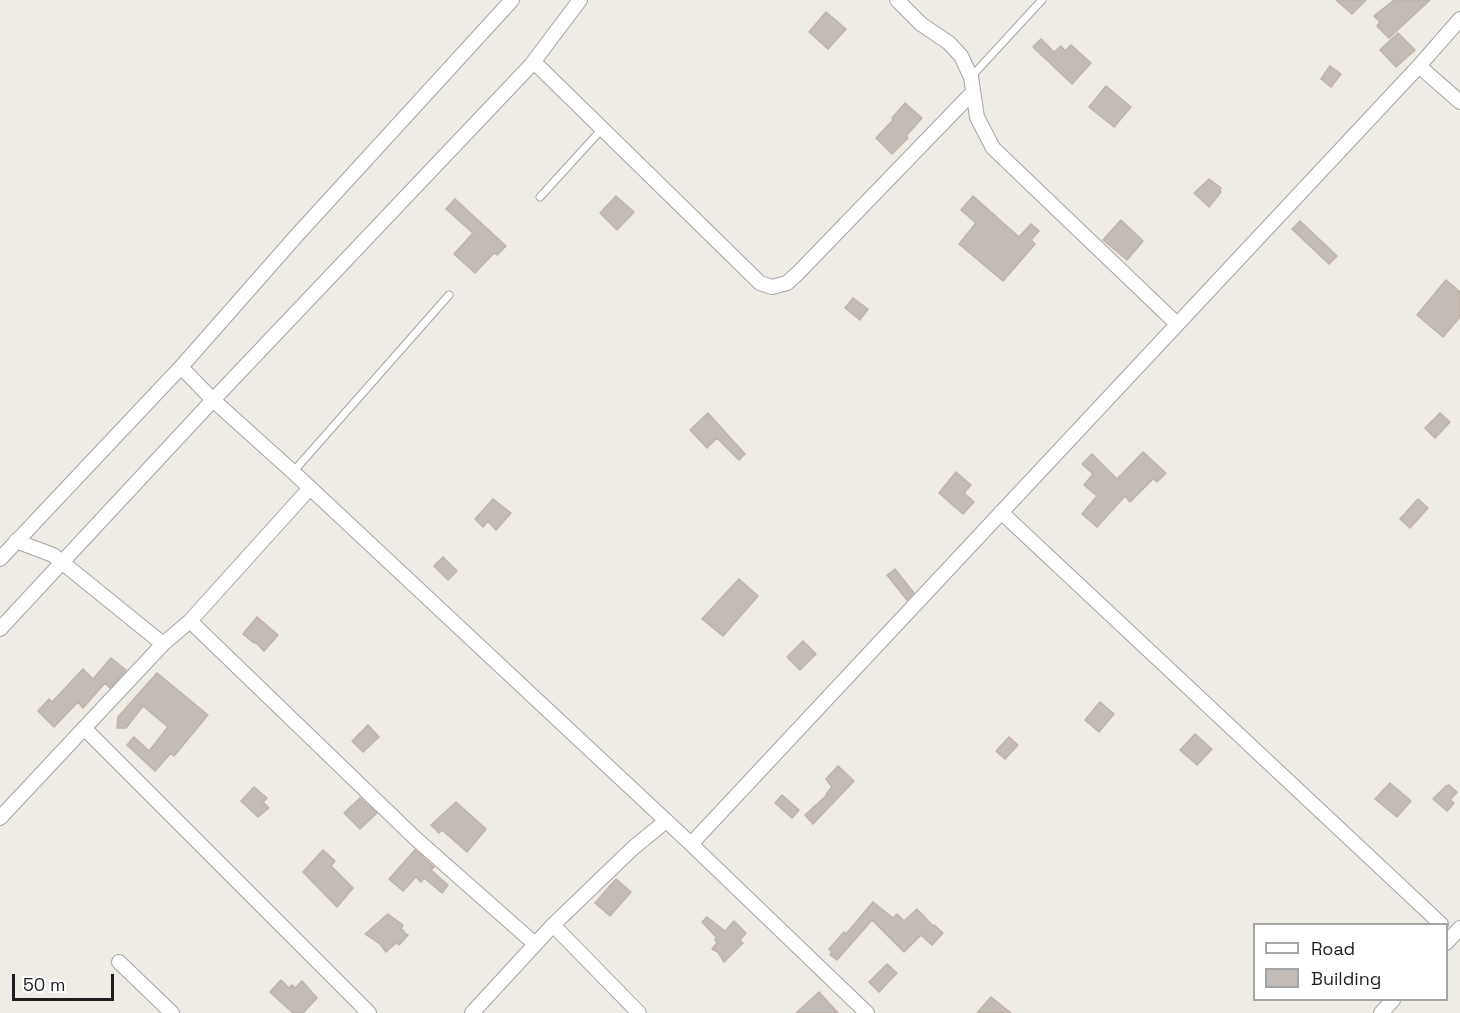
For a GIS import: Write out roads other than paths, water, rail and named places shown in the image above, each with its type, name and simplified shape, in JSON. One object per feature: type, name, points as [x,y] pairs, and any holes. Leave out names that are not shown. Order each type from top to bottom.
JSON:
[{"type":"street","points":[[0,559],[181,367],[298,234],[512,0]]},
{"type":"street","points":[[0,629],[213,400],[534,62],[580,0]]},
{"type":"street","points":[[897,0],[921,24],[956,50],[966,63],[971,77],[978,117],[993,148],[1177,324]]},
{"type":"street","points":[[691,844],[1419,66],[1460,19]]},
{"type":"street","points":[[534,62],[760,283],[772,287],[787,283],[798,273],[973,92]]},
{"type":"street","points":[[1419,66],[1460,102]]},
{"type":"street","points":[[181,367],[213,400],[691,844],[867,1013]]},
{"type":"street","points":[[0,818],[163,644],[190,621],[310,488]]},
{"type":"street","points":[[1001,512],[1440,923]]},
{"type":"street","points":[[16,542],[36,547],[64,562],[163,644]]},
{"type":"street","points":[[190,621],[415,838],[535,944]]},
{"type":"street","points":[[84,728],[369,1013]]},
{"type":"street","points":[[472,1013],[553,925],[633,848],[666,821]]},
{"type":"street","points":[[553,925],[639,1013]]},
{"type":"street","points":[[119,962],[171,1013]]},
{"type":"street","points":[[1381,1013],[1392,1001]]},
{"type":"lane","points":[[971,77],[1042,0]]},
{"type":"lane","points":[[540,197],[602,129]]},
{"type":"lane","points":[[293,472],[449,295]]}]
